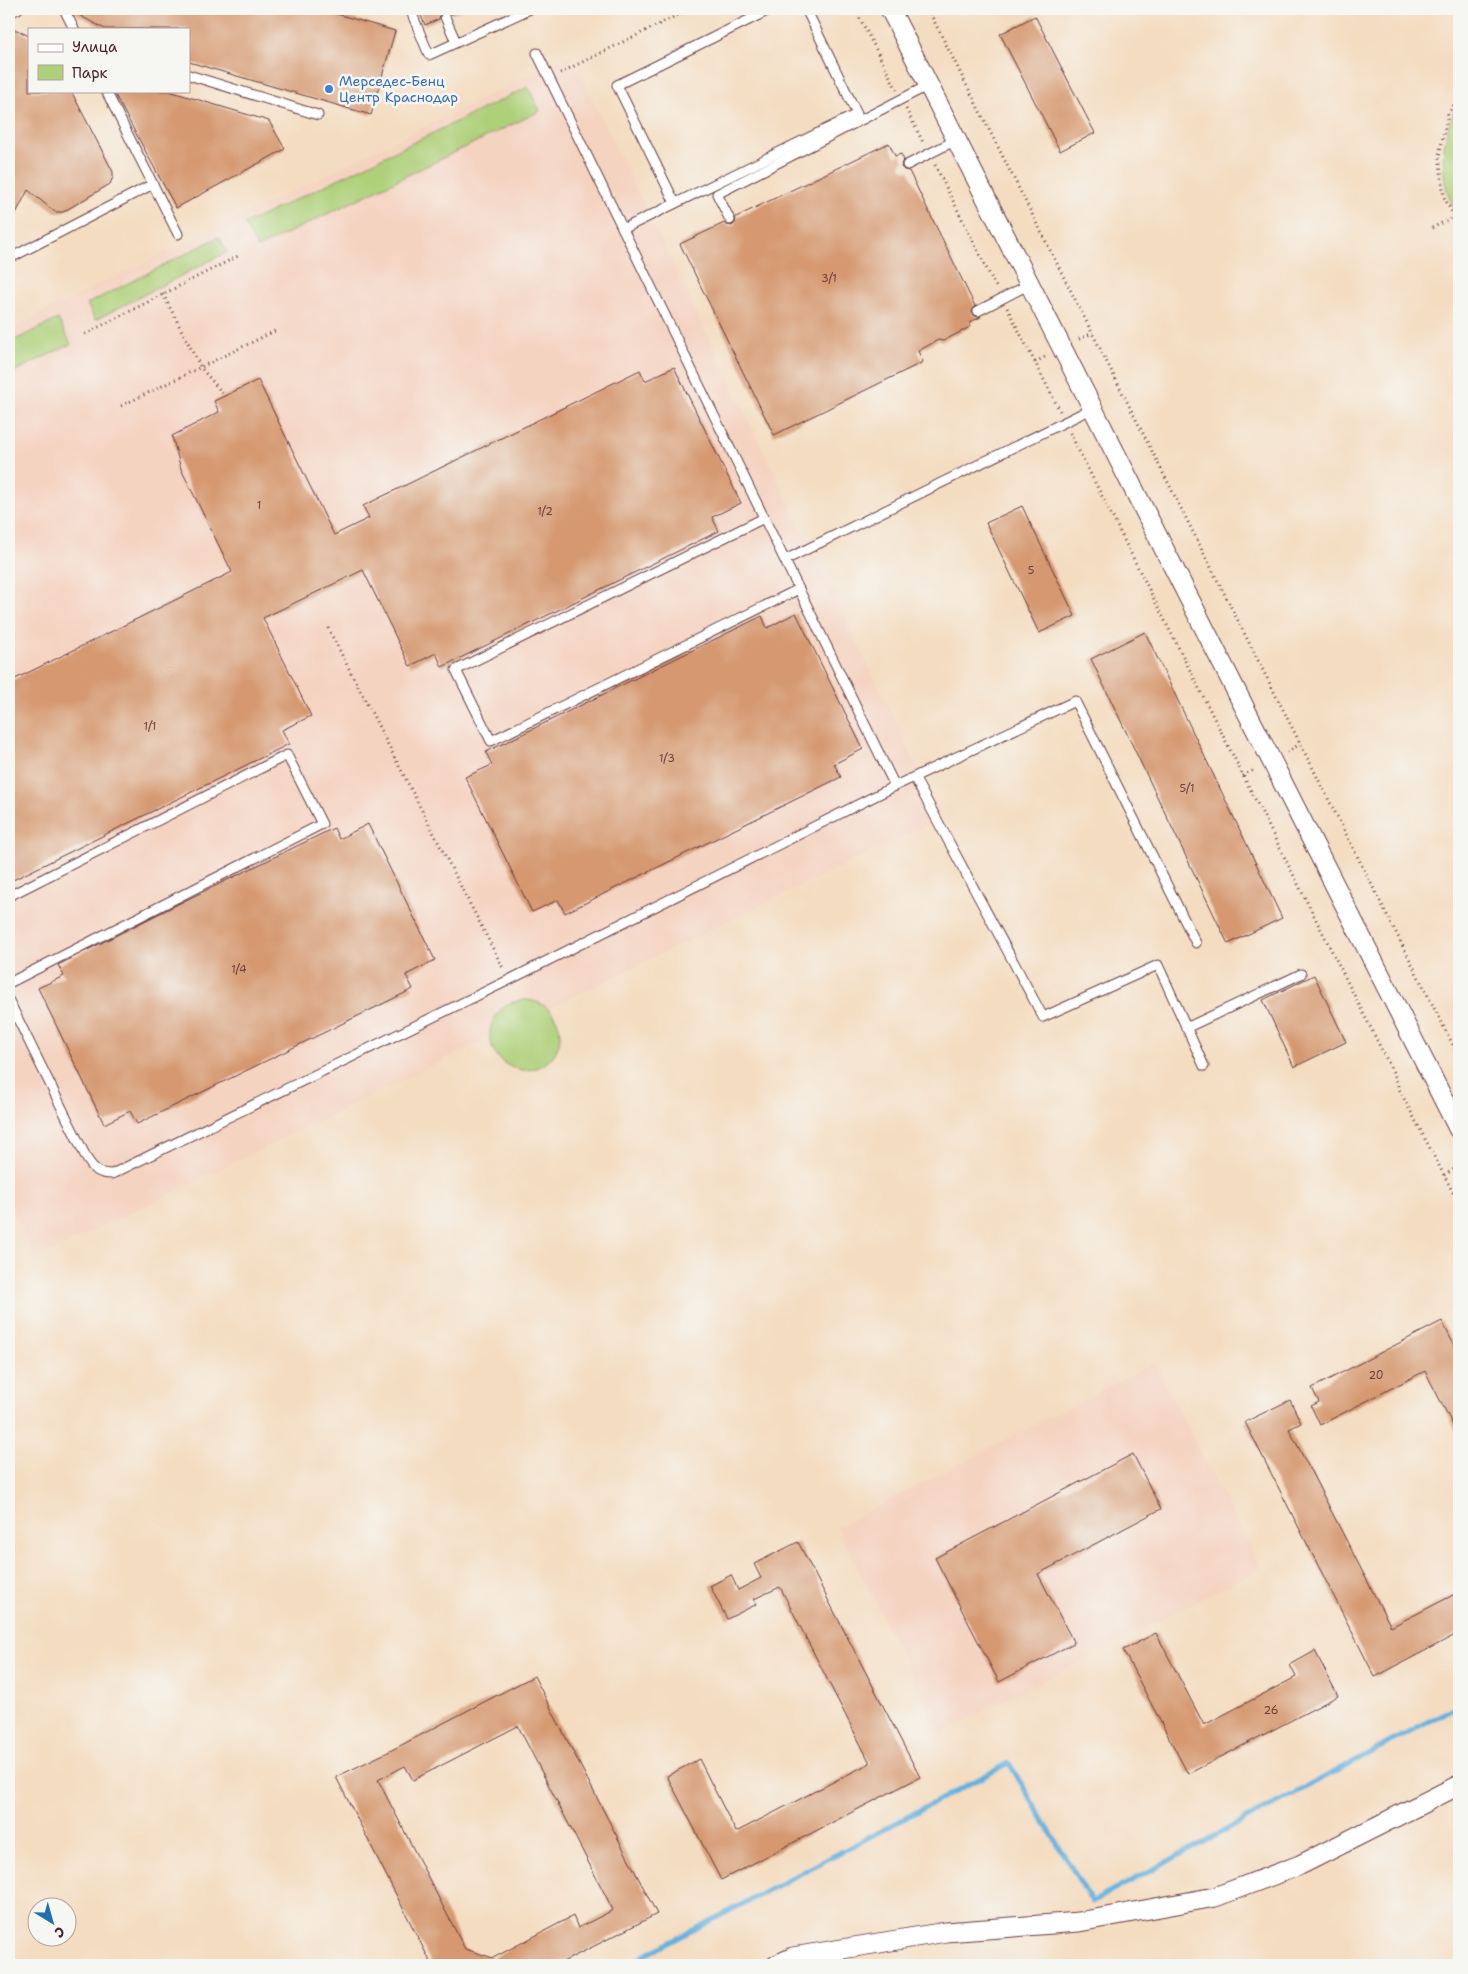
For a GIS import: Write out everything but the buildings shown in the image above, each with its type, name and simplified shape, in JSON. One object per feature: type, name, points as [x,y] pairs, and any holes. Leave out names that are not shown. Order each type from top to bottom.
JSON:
[{"type":"street","points":[[890,9],[1459,1130]]},
{"type":"street","points":[[776,1965],[793,1957],[946,1932],[1078,1922],[1215,1897],[1300,1864],[1459,1785]]},
{"type":"lane","points":[[9,13],[18,9]]},
{"type":"lane","points":[[64,9],[74,28]]},
{"type":"lane","points":[[410,9],[429,55],[509,13],[530,9]]},
{"type":"lane","points":[[675,203],[616,85],[771,9]]},
{"type":"lane","points":[[623,229],[857,114],[806,9]]},
{"type":"lane","points":[[444,17],[456,42]]},
{"type":"lane","points":[[537,53],[895,786]]},
{"type":"lane","points":[[190,75],[318,115]]},
{"type":"lane","points":[[730,220],[716,194],[929,85]]},
{"type":"lane","points":[[107,92],[178,234]]},
{"type":"lane","points":[[907,165],[956,140]]},
{"type":"lane","points":[[9,255],[16,255],[153,184]]},
{"type":"lane","points":[[978,312],[1030,284]]},
{"type":"lane","points":[[785,560],[1093,408]]},
{"type":"lane","points":[[764,518],[456,670],[491,741],[799,589]]},
{"type":"lane","points":[[9,1001],[87,1159],[94,1169],[102,1174],[112,1174],[509,980],[895,786],[1075,701],[1196,943]]},
{"type":"lane","points":[[9,896],[287,755],[322,824],[9,983]]},
{"type":"lane","points":[[914,777],[1043,1017],[1158,966],[1204,1066]]},
{"type":"lane","points":[[1186,1028],[1301,974]]},
{"type":"path","points":[[550,78],[690,9]]},
{"type":"path","points":[[855,9],[1394,1074],[1398,1089],[1459,1204]]},
{"type":"path","points":[[928,9],[1459,1057]]},
{"type":"path","points":[[1459,97],[1448,114],[1439,156],[1444,198],[1459,226]]},
{"type":"path","points":[[1432,228],[1459,214]]},
{"type":"path","points":[[85,334],[240,255]]},
{"type":"path","points":[[163,294],[201,368],[225,396]]},
{"type":"path","points":[[121,406],[277,330]]},
{"type":"path","points":[[1079,340],[1093,333]]},
{"type":"path","points":[[1035,362],[1047,356]]},
{"type":"path","points":[[328,628],[509,980]]},
{"type":"path","points":[[1287,752],[1300,744]]},
{"type":"path","points":[[1243,776],[1257,768]]},
{"type":"path","points":[[1444,1175],[1458,1167]]},
{"type":"shaded area","points":[[571,55],[942,817],[36,1259],[9,1203],[9,329]]},
{"type":"shaded area","points":[[1154,1363],[1261,1568],[941,1733],[837,1527]]},
{"type":"green space","points":[[528,87],[540,111],[257,248],[245,224]]},
{"type":"green space","points":[[1459,102],[1459,210],[1456,212],[1446,185],[1443,157],[1448,128]]},
{"type":"green space","points":[[219,237],[227,252],[95,320],[87,304]]},
{"type":"green space","points":[[58,319],[71,344],[9,374],[9,343]]},
{"type":"green space","points":[[525,1000],[538,1003],[550,1010],[557,1022],[560,1035],[557,1048],[550,1060],[538,1067],[525,1070],[512,1067],[500,1060],[493,1048],[490,1035],[493,1022],[500,1010],[512,1003]]},
{"type":"waterway","points":[[627,1965],[1009,1763],[1092,1902],[1459,1705]]},
{"type":"place","name":"Мерседес-Бенц Центр Краснодар","points":[[329,89]]}]
